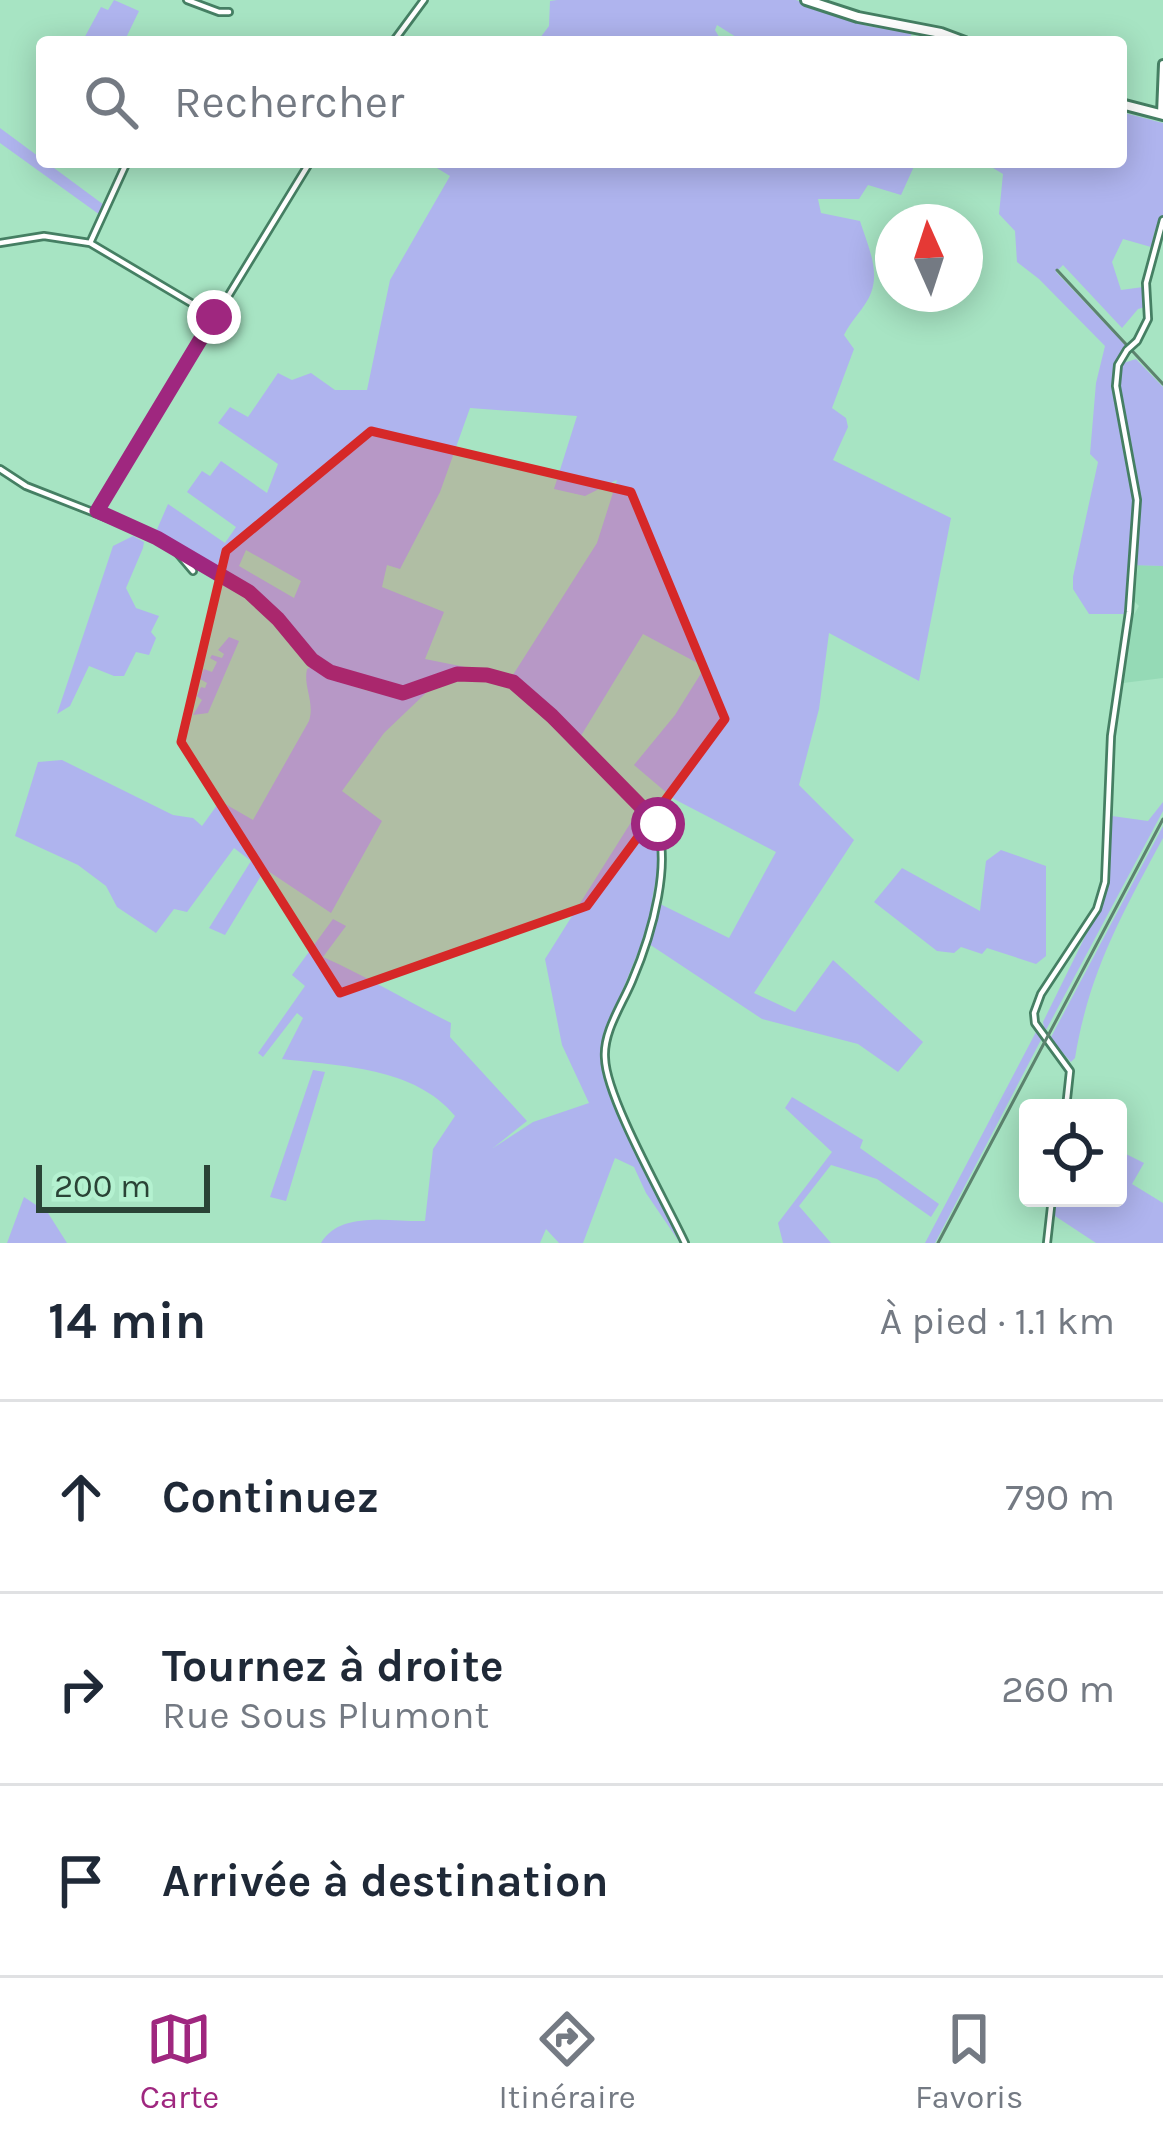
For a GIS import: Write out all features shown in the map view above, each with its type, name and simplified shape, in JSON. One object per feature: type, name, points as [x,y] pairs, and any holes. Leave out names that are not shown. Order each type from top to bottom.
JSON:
[{"type":"main road","points":[[806,0],[858,17],[949,36]]},
{"type":"main road","points":[[1127,106],[1162,115]]},
{"type":"street","points":[[188,0],[229,12]]},
{"type":"street","points":[[398,36],[424,0]]},
{"type":"street","points":[[1162,115],[1163,64]]},
{"type":"street","points":[[90,243],[125,168]]},
{"type":"street","points":[[97,511],[306,168]]},
{"type":"street","points":[[1067,1099],[1070,1071],[1034,1013],[1041,994],[1097,909],[1106,882],[1111,736],[1129,612],[1137,500],[1117,370],[1148,319],[1146,284],[1163,220]]},
{"type":"street","points":[[0,243],[44,236],[90,243],[214,317]]},
{"type":"street","points":[[0,469],[32,488],[97,511],[173,547],[260,601],[312,660],[330,672],[403,693],[457,674],[513,682],[651,814],[664,842],[659,884],[639,962],[604,1055],[610,1084],[685,1243]]},
{"type":"street","points":[[173,547],[193,571]]},
{"type":"street","points":[[1047,1243],[1051,1207]]},
{"type":"highlighted area","points":[[371,431],[631,492],[725,719],[587,906],[340,993],[181,742],[226,551]]},
{"type":"shaded area","points":[[114,0],[139,11],[127,36],[85,36],[101,7],[108,10]]},
{"type":"shaded area","points":[[796,0],[867,26],[912,33],[734,36],[717,25],[718,36],[542,36],[549,26],[550,1]]},
{"type":"shaded area","points":[[1127,114],[1163,123],[1163,230],[1155,230],[1151,247],[1123,239],[1112,262],[1121,290],[1143,287],[1145,307],[1122,328],[1063,265],[1056,272],[1127,347],[1114,366],[1136,359],[1163,387],[1163,566],[1129,565],[1124,614],[1089,614],[1073,589],[1098,462],[1090,454],[1096,383],[1105,346],[1017,262],[1015,231],[999,214],[1003,174],[993,168],[1127,168]]},
{"type":"shaded area","points":[[0,128],[36,155],[36,168],[54,168],[104,205],[100,215],[0,143]]},
{"type":"shaded area","points":[[437,168],[913,168],[901,195],[868,185],[859,199],[818,199],[821,213],[860,221],[874,271],[872,291],[844,335],[854,349],[832,408],[846,418],[848,427],[833,460],[951,518],[919,681],[829,633],[819,709],[799,785],[854,840],[754,993],[795,1012],[833,960],[923,1042],[898,1072],[858,1044],[762,1019],[643,940],[603,1038],[601,1066],[680,1243],[634,1167],[615,1158],[583,1243],[559,1243],[546,1229],[540,1243],[321,1243],[340,1226],[353,1222],[425,1221],[433,1149],[455,1116],[419,1087],[398,1078],[282,1059],[303,1018],[297,1013],[263,1057],[258,1053],[305,986],[292,975],[333,919],[346,926],[323,957],[451,1023],[450,1037],[527,1121],[493,1148],[533,1122],[589,1103],[562,1045],[545,959],[640,808],[658,841],[652,900],[729,938],[776,852],[674,799],[634,765],[675,715],[705,667],[643,634],[579,739],[511,678],[597,543],[617,480],[585,496],[554,489],[577,416],[470,408],[440,492],[400,569],[387,565],[382,587],[444,612],[425,659],[480,670],[448,672],[406,691],[327,666],[270,605],[242,583],[155,534],[168,504],[225,543],[236,527],[187,492],[202,471],[210,476],[221,461],[267,493],[278,464],[218,423],[230,407],[248,417],[278,373],[292,380],[311,373],[335,390],[367,390],[390,280],[450,176]],"holes":[[[246,550],[301,581],[294,598],[239,566]]]},
{"type":"shaded area","points":[[133,536],[144,542],[126,588],[136,608],[159,616],[151,632],[156,638],[149,655],[136,652],[124,676],[89,666],[70,706],[57,714],[113,546]]},
{"type":"shaded area","points":[[1138,565],[1163,566],[1163,678],[1123,683],[1131,620],[1139,606],[1134,601]]},
{"type":"shaded area","points":[[229,637],[239,641],[208,713],[193,715],[202,700],[197,696],[207,683],[200,679],[204,669],[212,672],[217,662],[210,658],[222,658],[218,650]]},
{"type":"shaded area","points":[[313,666],[370,692],[400,696],[429,690],[384,733],[342,791],[382,821],[331,913],[265,869],[225,935],[209,928],[251,861],[234,848],[187,912],[174,909],[156,933],[117,907],[106,886],[78,865],[15,836],[38,762],[62,760],[202,826],[220,801],[253,820],[309,721],[306,676]]},
{"type":"shaded area","points":[[1163,802],[1163,811],[1045,1032],[1043,1022],[1105,896],[1112,816],[1148,821]]},
{"type":"shaded area","points":[[1163,826],[1163,838],[1098,971],[1071,1062],[1050,1039]]},
{"type":"shaded area","points":[[1001,850],[1046,866],[1046,956],[1036,964],[987,948],[982,954],[961,947],[954,953],[937,951],[874,902],[902,868],[980,911],[986,861]]},
{"type":"shaded area","points":[[1037,1030],[1043,1036],[935,1243],[925,1243]]},
{"type":"shaded area","points":[[313,1070],[325,1072],[286,1201],[270,1197]]},
{"type":"shaded area","points":[[792,1097],[863,1140],[860,1148],[939,1204],[931,1217],[877,1179],[831,1165],[799,1206],[831,1243],[783,1243],[778,1223],[832,1152],[785,1108]]},
{"type":"shaded area","points":[[1127,1154],[1144,1163],[1132,1184],[1163,1203],[1163,1243],[1096,1243],[1049,1212],[1049,1207],[1127,1207]]},
{"type":"shaded area","points":[[24,1197],[48,1213],[67,1243],[7,1243]]},
{"type":"railway","points":[[1057,270],[1163,384]]},
{"type":"railway","points":[[938,1243],[1163,819]]},
{"type":"route","points":[[214,317],[97,511],[157,538],[249,592],[312,660],[330,672],[403,693],[457,674],[513,682],[643,804],[658,824]]}]
